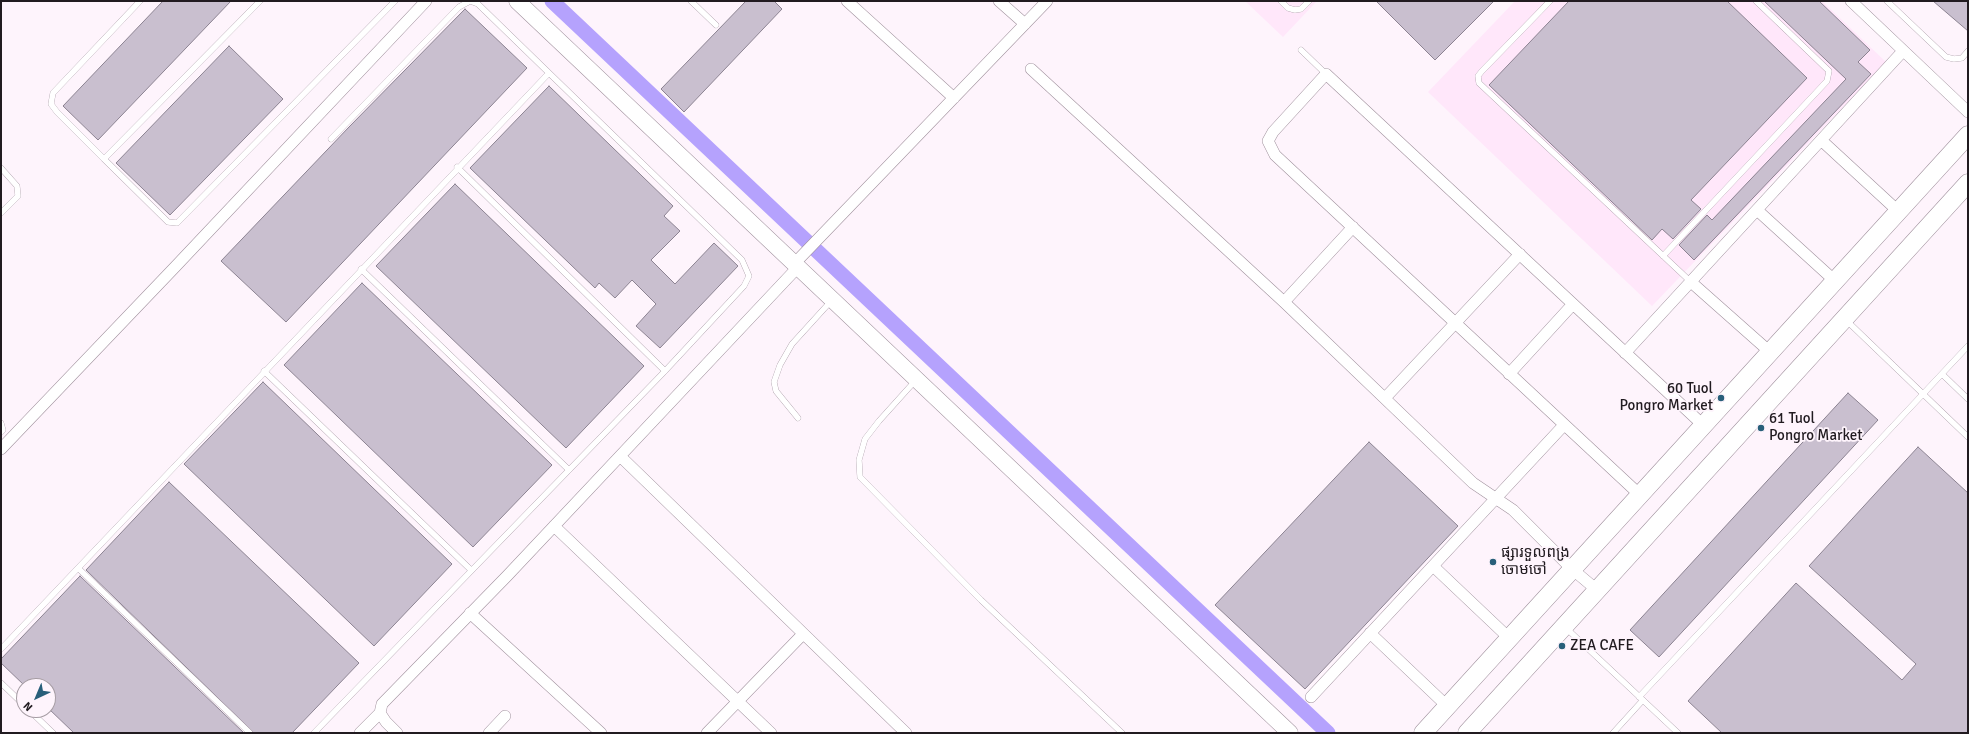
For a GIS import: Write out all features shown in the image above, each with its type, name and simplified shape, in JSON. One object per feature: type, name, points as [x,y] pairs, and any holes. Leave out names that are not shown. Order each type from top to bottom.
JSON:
[{"type":"main road","points":[[1423,733],[1968,135]]},
{"type":"main road","points":[[1467,733],[1846,319],[1968,183]]},
{"type":"street","points":[[1,449],[426,1]]},
{"type":"street","points":[[517,1],[798,262],[832,300],[1290,733]]},
{"type":"street","points":[[847,1],[954,98]]},
{"type":"street","points":[[999,1],[1025,24]]},
{"type":"street","points":[[360,733],[380,713],[382,704],[620,456],[812,245],[1047,1]]},
{"type":"street","points":[[1850,1],[1968,112]]},
{"type":"street","points":[[1625,353],[1903,51]]},
{"type":"street","points":[[1031,69],[1284,302],[1386,398],[1473,483],[1513,510],[1572,568],[1597,590]]},
{"type":"street","points":[[1640,495],[1275,155],[1268,141],[1273,132],[1326,74],[1703,425]]},
{"type":"street","points":[[1821,140],[1898,211]]},
{"type":"street","points":[[1757,210],[1835,281]]},
{"type":"street","points":[[1284,302],[1353,227]]},
{"type":"street","points":[[1386,398],[1520,254]]},
{"type":"street","points":[[1691,282],[1770,352]]},
{"type":"street","points":[[1509,374],[1573,304]]},
{"type":"street","points":[[1311,697],[1564,425]]},
{"type":"street","points":[[620,456],[906,733]]},
{"type":"street","points":[[554,526],[771,733]]},
{"type":"street","points":[[1433,566],[1509,638]]},
{"type":"street","points":[[470,613],[601,733]]},
{"type":"street","points":[[1370,633],[1447,706]]},
{"type":"street","points":[[707,733],[803,634]]},
{"type":"street","points":[[380,713],[386,722],[397,733]]},
{"type":"street","points":[[488,733],[505,716]]},
{"type":"lane","points":[[140,1],[53,93],[52,104],[57,112],[168,222],[177,223],[395,1]]},
{"type":"lane","points":[[104,159],[260,1]]},
{"type":"lane","points":[[314,733],[665,371],[744,286],[749,276],[742,260],[478,4],[470,1],[459,7],[331,139]]},
{"type":"lane","points":[[691,1],[716,26]]},
{"type":"lane","points":[[1281,1],[1288,8],[1295,10],[1301,9],[1309,1]]},
{"type":"lane","points":[[1550,1],[1480,73],[1478,76],[1479,83],[1691,282]]},
{"type":"lane","points":[[1664,256],[1827,81],[1829,71],[1756,1]]},
{"type":"lane","points":[[1887,1],[1946,57],[1954,59],[1962,58],[1968,51]]},
{"type":"lane","points":[[1301,50],[1326,74]]},
{"type":"lane","points":[[1,649],[457,167],[548,73]]},
{"type":"lane","points":[[457,167],[665,371]]},
{"type":"lane","points":[[1,168],[17,186],[18,196],[1,213]]},
{"type":"lane","points":[[361,269],[569,470]]},
{"type":"lane","points":[[798,418],[776,391],[774,382],[780,365],[792,344],[832,300]]},
{"type":"lane","points":[[1846,319],[1968,437]]},
{"type":"lane","points":[[1613,733],[1641,699],[1968,346]]},
{"type":"lane","points":[[264,371],[471,570]]},
{"type":"lane","points":[[1942,374],[1968,399]]},
{"type":"lane","points":[[917,380],[865,439],[859,460],[860,477],[981,600],[1122,733]]},
{"type":"lane","points":[[1,423],[3,430],[1,432]]},
{"type":"lane","points":[[78,568],[250,733]]},
{"type":"lane","points":[[1564,626],[1678,733]]},
{"type":"lane","points":[[1,683],[16,697]]},
{"type":"lane","points":[[37,718],[53,733]]},
{"type":"shaded area","points":[[1245,1],[1317,1],[1283,37]]},
{"type":"shaded area","points":[[1515,1],[1822,1],[1886,62],[1652,306],[1428,92]]},
{"type":"building","points":[[163,1],[231,1],[98,140],[63,106]]},
{"type":"building","points":[[746,1],[774,1],[782,9],[684,112],[661,89]]},
{"type":"building","points":[[1376,1],[1494,1],[1435,60]]},
{"type":"building","points":[[1569,1],[1727,1],[1807,78],[1691,200],[1701,209],[1673,239],[1662,229],[1652,240],[1489,85]]},
{"type":"building","points":[[1764,1],[1819,1],[1870,50],[1858,62],[1871,74],[1694,260],[1679,245],[1707,215],[1712,220],[1846,79]]},
{"type":"building","points":[[1933,1],[1968,1],[1968,31]]},
{"type":"building","points":[[465,9],[527,68],[286,322],[221,261],[349,127]]},
{"type":"building","points":[[229,46],[283,99],[170,215],[116,163]]},
{"type":"building","points":[[549,86],[673,206],[664,216],[680,231],[651,260],[675,284],[714,243],[738,266],[660,348],[636,326],[656,304],[632,280],[615,298],[599,283],[595,288],[470,168]]},
{"type":"building","points":[[455,184],[644,366],[566,448],[376,266]]},
{"type":"building","points":[[362,283],[552,465],[473,547],[284,365]]},
{"type":"building","points":[[263,382],[452,564],[374,646],[184,464]]},
{"type":"building","points":[[1848,393],[1878,420],[1659,657],[1630,630]]},
{"type":"building","points":[[1369,442],[1458,526],[1305,689],[1215,605]]},
{"type":"building","points":[[1918,447],[1968,493],[1968,733],[1722,733],[1688,701],[1796,583],[1902,680],[1916,664],[1809,566]]},
{"type":"building","points":[[169,482],[359,663],[292,733],[254,733],[86,570]]},
{"type":"building","points":[[80,576],[244,733],[74,733],[56,716],[56,678],[17,678],[1,663],[1,659]]},
{"type":"waterway","points":[[552,1],[1328,733]]},
{"type":"place","name":"60 Tuol Pongro Market","points":[[1721,398]]},
{"type":"place","name":"61 Tuol Pongro Market","points":[[1761,428]]},
{"type":"place","name":"ផ្សារទួលពង្រ ចោមចៅ","points":[[1493,562]]},
{"type":"place","name":"ZEA CAFE","points":[[1562,646]]}]
